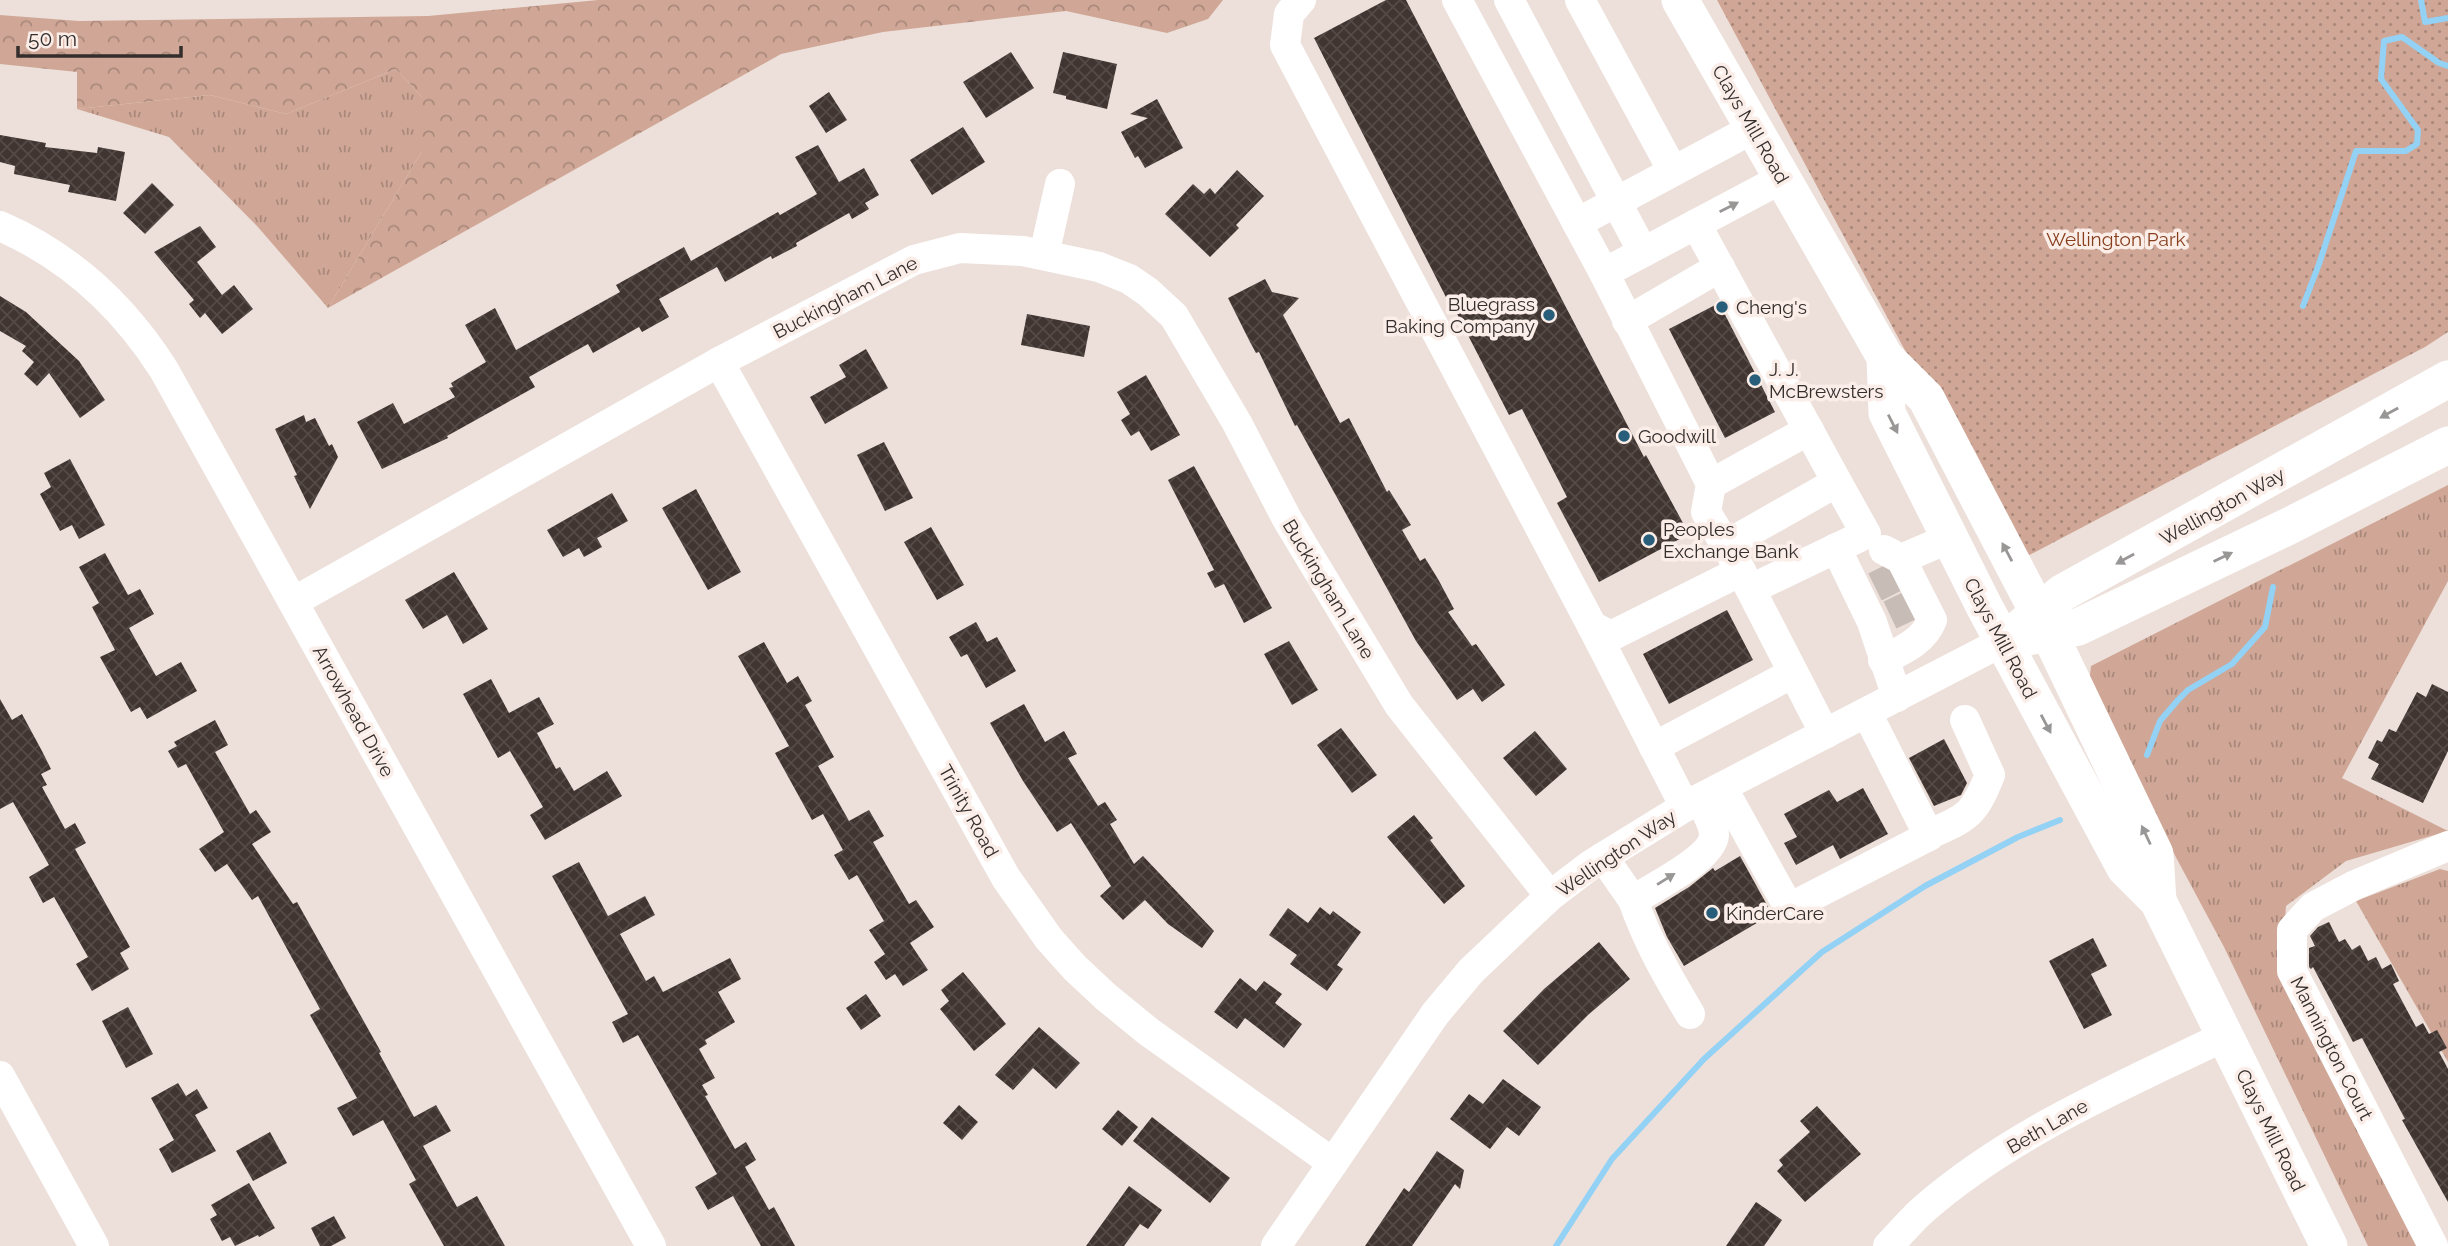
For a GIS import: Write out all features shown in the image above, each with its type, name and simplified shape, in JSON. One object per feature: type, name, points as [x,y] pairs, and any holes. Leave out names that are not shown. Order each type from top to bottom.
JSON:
[{"type":"main road","name":"Clays Mill Road","points":[[1680,0],[1885,357],[1926,398],[2044,623],[2155,854],[2158,901]]},
{"type":"main road","name":"Clays Mill Road","points":[[1885,357],[1887,413],[2003,642],[2125,868],[2158,901],[2329,1246]]},
{"type":"main road","name":"Wellington Way","points":[[2044,623],[2062,593],[2448,379]]},
{"type":"main road","name":"Wellington Way","points":[[2003,642],[2044,623],[2078,627],[2448,445]]},
{"type":"street","points":[[1301,0],[1289,14],[1285,45],[1654,747],[1702,798],[1788,908],[1956,823],[1978,805],[1990,775],[1965,720]]},
{"type":"street","points":[[1457,0],[1604,273],[1711,484],[1706,512],[1746,580],[1825,734]]},
{"type":"street","points":[[1509,0],[1643,252]]},
{"type":"street","points":[[1580,0],[1673,171]]},
{"type":"street","points":[[1577,223],[1754,128]]},
{"type":"street","points":[[1604,273],[1783,178]]},
{"type":"street","points":[[1044,255],[1060,184]]},
{"type":"street","points":[[1696,224],[1866,534],[1882,550],[1887,577],[1898,610],[1883,660],[1897,697]]},
{"type":"street","name":"Arrowhead Drive","points":[[0,226],[52,254],[90,282],[147,343],[651,1246]]},
{"type":"street","name":"Buckingham Lane","points":[[293,602],[719,362],[914,260],[960,248],[1023,251],[1099,267],[1129,279],[1174,316],[1237,423],[1287,519],[1399,705],[1550,896]]},
{"type":"street","points":[[1627,321],[1720,267]]},
{"type":"street","name":"Trinity Road","points":[[719,362],[999,866],[1027,911],[1075,968],[1106,998],[1333,1163]]},
{"type":"street","points":[[1711,484],[1809,430]]},
{"type":"street","points":[[1726,545],[1837,482]]},
{"type":"street","points":[[1592,626],[1611,636],[1866,534]]},
{"type":"street","points":[[1887,577],[1950,538]]},
{"type":"street","points":[[1836,548],[1887,577],[1898,610]]},
{"type":"street","points":[[1883,660],[1909,647],[1928,631],[1932,620],[1898,610]]},
{"type":"street","name":"Wellington Way","points":[[1276,1246],[1435,1013],[1471,971],[1550,896],[1603,857],[1702,798],[2003,642]]},
{"type":"street","points":[[1654,747],[1793,673]]},
{"type":"street","points":[[1867,713],[1929,836]]},
{"type":"street","points":[[1633,900],[1701,857],[1712,843],[1712,826],[1702,798]]},
{"type":"street","name":"Mannington Court","points":[[2433,1246],[2292,971],[2292,930],[2313,907],[2355,885],[2448,846]]},
{"type":"street","points":[[1603,857],[1633,900],[1654,950],[1690,1014]]},
{"type":"street","name":"Beth Lane","points":[[1888,1246],[1923,1209],[1988,1160],[2078,1107],[2225,1035]]},
{"type":"street","points":[[0,1076],[94,1246]]},
{"type":"green space","points":[[598,0],[1223,0],[1208,19],[1167,33],[1066,11],[883,32],[781,54],[328,308],[422,151],[422,97],[396,69],[286,114],[210,95],[77,109],[77,72],[0,64],[0,15],[79,21],[428,16]]},
{"type":"green space","name":"Wellington Park","points":[[1717,0],[2448,0],[2448,332],[2425,347],[2018,561]]},
{"type":"green space","points":[[396,69],[422,97],[422,151],[328,308],[257,226],[169,137],[77,109],[210,95],[286,114]]},
{"type":"green space","points":[[2448,485],[2448,581],[2342,778],[2448,831],[2346,861],[2286,906],[2282,965],[2421,1246],[2368,1246],[2224,947],[2088,693],[2091,666]]},
{"type":"green space","points":[[2440,869],[2448,871],[2448,1062],[2356,901]]},
{"type":"building","points":[[1386,0],[1406,0],[1644,457],[1646,455],[1689,534],[1599,582],[1557,503],[1567,497],[1522,409],[1509,415],[1314,38]]},
{"type":"building","points":[[1011,52],[1034,88],[986,118],[963,82]]},
{"type":"building","points":[[1063,52],[1117,64],[1107,109],[1053,93]]},
{"type":"building","points":[[829,92],[847,120],[826,133],[809,106]]},
{"type":"building","points":[[1157,99],[1183,148],[1145,168],[1138,156],[1135,158],[1121,132],[1148,118],[1130,114]]},
{"type":"building","points":[[963,127],[985,162],[932,195],[910,160]]},
{"type":"building","points":[[0,135],[46,143],[45,147],[97,153],[98,147],[125,152],[116,201],[68,192],[70,185],[14,174],[15,166],[0,162]]},
{"type":"building","points":[[818,145],[839,182],[864,168],[879,195],[865,203],[869,209],[852,219],[849,213],[796,243],[797,246],[772,259],[771,256],[725,282],[717,267],[659,299],[669,317],[642,332],[639,327],[593,353],[588,344],[529,377],[535,387],[447,436],[448,438],[382,469],[357,422],[393,403],[404,424],[455,397],[449,388],[453,387],[451,383],[486,362],[465,325],[495,308],[516,350],[620,292],[616,285],[684,247],[691,261],[778,212],[780,215],[817,194],[795,157]]},
{"type":"building","points":[[1237,170],[1264,196],[1236,225],[1239,228],[1210,257],[1165,214],[1193,184],[1204,194],[1210,188],[1215,194]]},
{"type":"building","points":[[152,183],[174,205],[145,234],[123,213]]},
{"type":"building","points":[[200,226],[216,247],[197,262],[222,295],[234,285],[253,309],[222,334],[205,313],[200,318],[189,304],[194,300],[154,252]]},
{"type":"building","points":[[1265,279],[1272,292],[1299,298],[1283,315],[1340,423],[1349,418],[1387,492],[1389,490],[1411,525],[1402,530],[1420,561],[1425,558],[1454,609],[1448,612],[1472,646],[1476,644],[1505,685],[1482,702],[1473,689],[1457,700],[1416,641],[1297,425],[1295,426],[1259,352],[1256,353],[1250,342],[1228,298]]},
{"type":"building","points":[[0,296],[26,312],[79,361],[105,400],[80,418],[49,373],[37,386],[24,374],[34,362],[22,351],[26,346],[0,331]]},
{"type":"building","points":[[1719,303],[1775,412],[1725,438],[1669,329]]},
{"type":"building","points":[[1027,314],[1090,326],[1084,357],[1021,345]]},
{"type":"building","points":[[866,349],[888,388],[825,424],[810,397],[846,377],[839,365]]},
{"type":"building","points":[[1146,375],[1180,435],[1151,451],[1139,431],[1131,436],[1121,420],[1130,414],[1117,392]]},
{"type":"building","points":[[304,415],[306,422],[315,418],[329,446],[332,444],[338,457],[310,509],[275,429]]},
{"type":"building","points":[[884,442],[913,498],[885,511],[857,455]]},
{"type":"building","points":[[70,459],[105,525],[79,539],[72,525],[60,531],[40,494],[51,487],[44,473]]},
{"type":"building","points":[[1194,466],[1272,608],[1244,623],[1224,584],[1215,588],[1207,573],[1214,570],[1168,480]]},
{"type":"building","points":[[696,489],[741,572],[708,590],[662,508]]},
{"type":"building","points":[[612,493],[628,521],[597,538],[602,547],[584,557],[579,548],[563,557],[547,530]]},
{"type":"building","points":[[931,527],[964,585],[937,600],[904,542]]},
{"type":"building","points":[[105,553],[128,595],[140,589],[154,614],[129,628],[156,676],[181,662],[197,691],[147,719],[140,707],[131,712],[100,657],[115,650],[92,607],[99,603],[79,567]]},
{"type":"building","points":[[454,572],[488,629],[463,644],[447,615],[423,629],[405,600]]},
{"type":"building","points":[[1727,610],[1753,660],[1669,704],[1643,654]]},
{"type":"building","points":[[976,622],[987,642],[997,637],[1016,671],[986,688],[967,654],[961,657],[949,637]]},
{"type":"building","points":[[1289,641],[1318,690],[1292,705],[1264,654]]},
{"type":"building","points":[[764,642],[787,683],[798,676],[812,701],[805,705],[834,757],[818,766],[849,821],[869,810],[884,836],[873,842],[909,904],[916,900],[934,927],[910,943],[928,970],[903,986],[895,974],[886,980],[874,962],[885,954],[869,930],[884,921],[857,875],[849,880],[834,855],[843,850],[823,814],[812,820],[775,753],[789,746],[738,656]]},
{"type":"building","points":[[491,679],[509,713],[539,697],[554,724],[537,733],[556,769],[560,767],[574,791],[607,771],[622,796],[545,840],[530,815],[543,807],[510,751],[498,758],[463,694]]},
{"type":"building","points":[[2432,684],[2448,692],[2448,751],[2423,803],[2371,779],[2379,764],[2368,758],[2377,740],[2382,742],[2389,729],[2396,732],[2417,692],[2426,697]]},
{"type":"building","points":[[0,699],[12,720],[22,714],[42,751],[51,769],[41,774],[47,785],[42,787],[65,829],[75,823],[86,843],[75,849],[130,947],[120,953],[129,969],[92,991],[76,964],[88,957],[54,897],[43,903],[29,877],[49,865],[13,802],[0,809]]},
{"type":"building","points":[[1024,704],[1045,742],[1064,731],[1077,754],[1068,758],[1098,806],[1105,802],[1117,820],[1110,824],[1134,864],[1143,856],[1214,931],[1202,948],[1168,924],[1145,900],[1123,920],[1100,896],[1111,886],[1071,823],[1057,832],[1023,781],[990,723]]},
{"type":"building","points":[[215,720],[228,745],[215,752],[250,814],[256,810],[271,832],[252,844],[293,904],[297,902],[414,1117],[436,1105],[451,1131],[423,1146],[457,1207],[477,1196],[505,1246],[444,1246],[409,1184],[416,1180],[383,1120],[353,1136],[337,1108],[357,1098],[310,1015],[320,1009],[258,896],[252,900],[227,864],[215,872],[199,849],[224,832],[186,764],[178,768],[168,751],[177,746],[174,742]]},
{"type":"building","points":[[1341,728],[1377,775],[1352,793],[1317,745]]},
{"type":"building","points":[[1535,731],[1567,769],[1536,796],[1503,758]]},
{"type":"building","points":[[1944,739],[1967,783],[1961,795],[1934,806],[1909,758]]},
{"type":"building","points":[[1863,788],[1888,834],[1840,859],[1833,845],[1796,865],[1784,843],[1797,837],[1784,814],[1829,790],[1837,802]]},
{"type":"building","points":[[1414,815],[1465,886],[1444,904],[1387,837]]},
{"type":"building","points":[[1740,856],[1772,914],[1684,966],[1667,937],[1655,908],[1713,868],[1715,871]]},
{"type":"building","points":[[579,862],[608,916],[645,896],[655,915],[620,934],[646,981],[654,976],[663,992],[730,958],[741,979],[718,992],[735,1022],[705,1040],[707,1044],[699,1049],[715,1078],[702,1085],[708,1095],[705,1096],[735,1149],[746,1142],[756,1160],[745,1167],[769,1210],[774,1207],[795,1246],[761,1246],[733,1196],[708,1210],[695,1187],[717,1174],[638,1035],[623,1043],[612,1022],[628,1014],[552,876]]},
{"type":"building","points":[[1320,907],[1330,915],[1333,911],[1361,932],[1337,965],[1343,969],[1327,991],[1290,964],[1297,955],[1269,935],[1288,908],[1308,923]]},
{"type":"building","points":[[2329,922],[2339,942],[2345,939],[2352,950],[2360,945],[2368,961],[2376,957],[2382,969],[2391,964],[2399,981],[2393,984],[2416,1027],[2423,1023],[2429,1034],[2437,1030],[2447,1048],[2439,1052],[2448,1069],[2448,1202],[2402,1120],[2405,1119],[2362,1038],[2353,1042],[2313,967],[2309,967],[2309,948],[2315,946],[2310,936],[2318,927]]},
{"type":"building","points":[[2093,938],[2107,966],[2091,974],[2112,1015],[2084,1029],[2049,961]]},
{"type":"building","points":[[1599,942],[1630,979],[1588,1015],[1538,1065],[1503,1031],[1544,989]]},
{"type":"building","points":[[963,972],[1006,1024],[974,1051],[940,1009],[949,1001],[941,990]]},
{"type":"building","points":[[1240,978],[1256,991],[1264,981],[1282,994],[1275,1003],[1302,1024],[1284,1048],[1245,1018],[1237,1029],[1214,1012]]},
{"type":"building","points":[[866,994],[881,1016],[861,1030],[846,1008]]},
{"type":"building","points":[[128,1007],[153,1054],[126,1068],[102,1021]]},
{"type":"building","points":[[1039,1027],[1080,1063],[1056,1089],[1033,1068],[1013,1090],[995,1075]]},
{"type":"building","points":[[1503,1079],[1541,1107],[1519,1136],[1507,1127],[1490,1149],[1450,1119],[1469,1094],[1483,1104]]},
{"type":"building","points":[[178,1083],[186,1096],[197,1089],[208,1108],[195,1115],[216,1151],[172,1173],[159,1149],[174,1140],[151,1098]]},
{"type":"building","points":[[959,1105],[978,1122],[962,1140],[943,1123]]},
{"type":"building","points":[[1817,1106],[1861,1154],[1805,1202],[1777,1171],[1783,1165],[1779,1160],[1810,1132],[1800,1121]]},
{"type":"building","points":[[1118,1110],[1138,1127],[1122,1146],[1102,1129]]},
{"type":"building","points":[[1152,1117],[1230,1178],[1210,1203],[1133,1141]]},
{"type":"building","points":[[270,1132],[287,1163],[253,1181],[236,1151]]},
{"type":"building","points":[[1437,1151],[1464,1170],[1460,1189],[1455,1184],[1412,1246],[1365,1246],[1404,1188],[1409,1192]]},
{"type":"building","points":[[249,1183],[275,1228],[235,1246],[230,1237],[222,1241],[210,1219],[217,1215],[211,1205]]},
{"type":"building","points":[[1129,1186],[1162,1210],[1148,1229],[1140,1224],[1124,1246],[1086,1246]]},
{"type":"building","points":[[1756,1202],[1782,1220],[1764,1246],[1726,1246]]},
{"type":"building","points":[[334,1216],[346,1238],[331,1246],[320,1246],[311,1228]]},
{"type":"waterway","points":[[2421,0],[2425,22],[2448,18]]},
{"type":"waterway","points":[[2303,306],[2356,151],[2406,151],[2417,144],[2418,130],[2381,79],[2384,41],[2402,37],[2439,63],[2448,66]]},
{"type":"waterway","points":[[2147,755],[2160,721],[2178,700],[2188,690],[2232,664],[2265,627],[2273,587]]},
{"type":"waterway","points":[[1556,1246],[1612,1159],[1704,1059],[1822,952],[1925,886],[2018,837],[2060,820]]},
{"type":"tunnel","points":[[1875,587],[1895,577]]},
{"type":"tunnel","points":[[1890,615],[1909,606]]},
{"type":"place","name":"Cheng's","points":[[1722,307]]},
{"type":"place","name":"Bluegrass Baking Company","points":[[1549,315]]},
{"type":"place","name":"J. J. McBrewsters","points":[[1755,380]]},
{"type":"place","name":"Goodwill","points":[[1624,436]]},
{"type":"place","name":"Peoples Exchange Bank","points":[[1649,540]]},
{"type":"place","name":"KinderCare","points":[[1712,913]]}]
